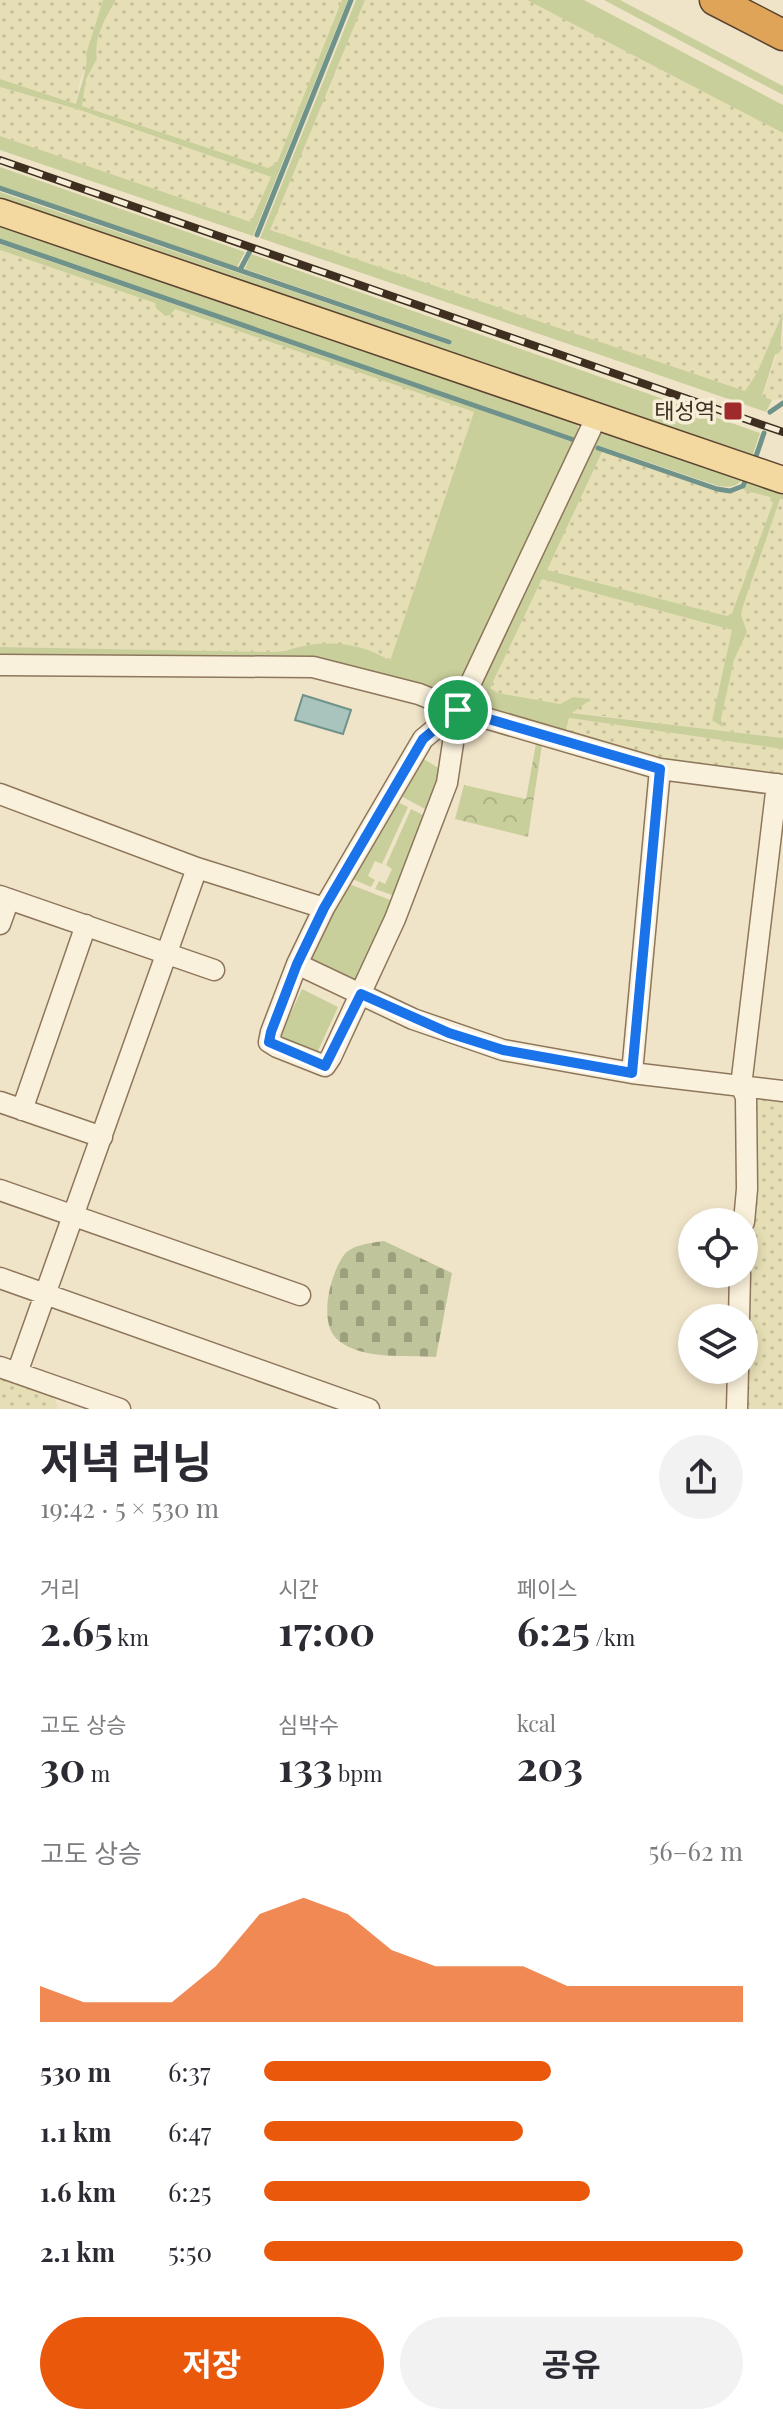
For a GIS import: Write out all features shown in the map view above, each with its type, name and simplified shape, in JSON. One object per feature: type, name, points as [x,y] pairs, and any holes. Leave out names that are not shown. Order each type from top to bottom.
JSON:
[{"type":"highway","points":[[715,0],[783,35]]},
{"type":"main road","points":[[0,212],[761,472]]},
{"type":"street","points":[[458,710],[423,739],[324,908],[297,964],[271,1032],[269,1042],[277,1047],[325,1066],[395,919],[447,783],[458,710],[596,418]]},
{"type":"street","points":[[0,665],[313,667],[419,694],[458,710],[660,769],[780,785],[741,1086],[746,1097],[745,1208]]},
{"type":"street","points":[[632,1073],[660,769]]},
{"type":"street","points":[[0,794],[197,868],[324,908]]},
{"type":"street","points":[[120,1409],[9,1370],[45,1294],[197,868]]},
{"type":"street","points":[[0,924],[4,897],[214,970]]},
{"type":"street","points":[[22,1110],[86,925]]},
{"type":"street","points":[[297,964],[449,1033],[503,1050],[632,1073],[783,1091]]},
{"type":"street","points":[[0,1102],[102,1137]]},
{"type":"street","points":[[0,1190],[300,1295]]},
{"type":"street","points":[[0,1278],[369,1409]]},
{"type":"street","points":[[737,1409],[738,1384]]},
{"type":"street","points":[[56,1387],[64,1409]]},
{"type":"shaded area","points":[[0,0],[103,0],[86,54],[88,63],[80,81],[76,104],[0,79]]},
{"type":"shaded area","points":[[116,0],[342,0],[277,164],[268,168],[82,106],[86,79],[97,59],[95,50],[100,31]]},
{"type":"shaded area","points":[[365,0],[527,0],[783,133],[783,312],[757,373],[745,391],[269,230]]},
{"type":"shaded area","points":[[0,87],[80,110],[271,177],[251,222],[0,136]]},
{"type":"shaded area","points":[[0,250],[156,303],[161,314],[175,309],[474,412],[390,661],[378,653],[314,645],[273,652],[0,647]]},
{"type":"shaded area","points":[[783,336],[783,399],[772,400],[762,397]]},
{"type":"shaded area","points":[[602,452],[719,492],[743,490],[770,497],[773,503],[732,613],[727,616],[546,570]]},
{"type":"shaded area","points":[[780,498],[783,499],[783,738],[570,712],[590,699],[573,697],[560,704],[498,693],[490,688],[542,579],[732,630],[712,719],[721,719],[734,660],[747,632],[741,615],[743,606]]},
{"type":"shaded area","points":[[568,718],[783,749],[783,778],[681,766],[564,737]]},
{"type":"shaded area","points":[[750,1094],[783,1098],[783,1409],[742,1409],[743,1384],[758,1384],[758,1304],[745,1304],[745,1288],[758,1288],[758,1208],[747,1208]]},
{"type":"shaded area","points":[[0,1373],[54,1395],[58,1409],[0,1409]]},
{"type":"green space","points":[[103,0],[116,0],[99,36],[97,59],[86,79],[82,106],[268,168],[277,163],[342,0],[348,0],[253,236],[0,150],[0,136],[251,222],[271,177],[80,110],[0,87],[0,79],[76,104],[85,72],[86,54]]},
{"type":"green space","points":[[356,0],[365,0],[270,230],[745,391],[757,373],[783,312],[780,352],[775,355],[762,396],[772,400],[766,412],[260,238]]},
{"type":"green space","points":[[527,0],[584,0],[783,105],[783,133]]},
{"type":"green space","points":[[604,0],[620,0],[783,86],[783,95]]},
{"type":"green space","points":[[0,167],[245,252],[237,267],[0,186]]},
{"type":"green space","points":[[0,192],[450,345],[451,340],[245,269],[251,254],[760,433],[751,460],[0,202]]},
{"type":"green space","points":[[0,222],[577,420],[579,435],[455,692],[449,694],[423,688],[357,669],[0,657],[0,647],[273,652],[326,644],[349,645],[390,661],[474,412],[175,309],[165,316],[155,303],[0,250],[0,244],[569,441],[571,439],[0,240]]},
{"type":"green space","points":[[604,431],[745,476],[734,486],[718,486],[600,446],[597,448],[602,452],[547,570],[727,616],[732,613],[773,503],[770,497],[743,490],[751,478],[783,491],[783,499],[780,499],[743,606],[741,615],[747,632],[734,660],[721,719],[723,727],[712,720],[732,630],[542,579],[490,688],[498,693],[560,704],[573,697],[591,699],[572,713],[783,738],[783,749],[569,718],[564,737],[547,729],[546,725],[484,710],[471,702],[599,434]]},
{"type":"green space","points":[[536,743],[542,745],[528,837],[455,819],[464,785],[526,799]]},
{"type":"green space","points":[[422,758],[442,770],[427,810],[399,795]]},
{"type":"green space","points":[[395,801],[408,807],[382,864],[375,861],[368,876],[375,880],[371,887],[348,877]]},
{"type":"green space","points":[[411,809],[425,816],[395,896],[375,889],[379,881],[385,884],[392,869],[386,865]]},
{"type":"green space","points":[[344,882],[393,901],[359,984],[306,959]]},
{"type":"green space","points":[[302,989],[338,1007],[317,1053],[280,1036]]},
{"type":"green space","points":[[384,1241],[452,1273],[436,1357],[360,1351],[339,1341],[332,1333],[327,1312],[328,1299],[339,1263],[352,1248]]},
{"type":"water","points":[[303,695],[351,710],[343,734],[295,720]]},
{"type":"waterway","points":[[257,235],[351,0]]},
{"type":"waterway","points":[[0,188],[449,342]]},
{"type":"waterway","points":[[0,241],[574,440]]},
{"type":"waterway","points":[[240,270],[250,251]]},
{"type":"waterway","points":[[770,412],[783,403]]},
{"type":"waterway","points":[[754,462],[764,433]]},
{"type":"waterway","points":[[598,448],[717,489],[730,491],[743,486],[748,475]]},
{"type":"railway","points":[[0,160],[783,432]]},
{"type":"place","name":"태성역","points":[[733,411]]},
{"type":"route","points":[[458,710],[660,769],[632,1073],[503,1050],[413,1019],[361,994],[325,1066],[269,1042],[297,964],[324,908],[423,739],[458,710]]}]
